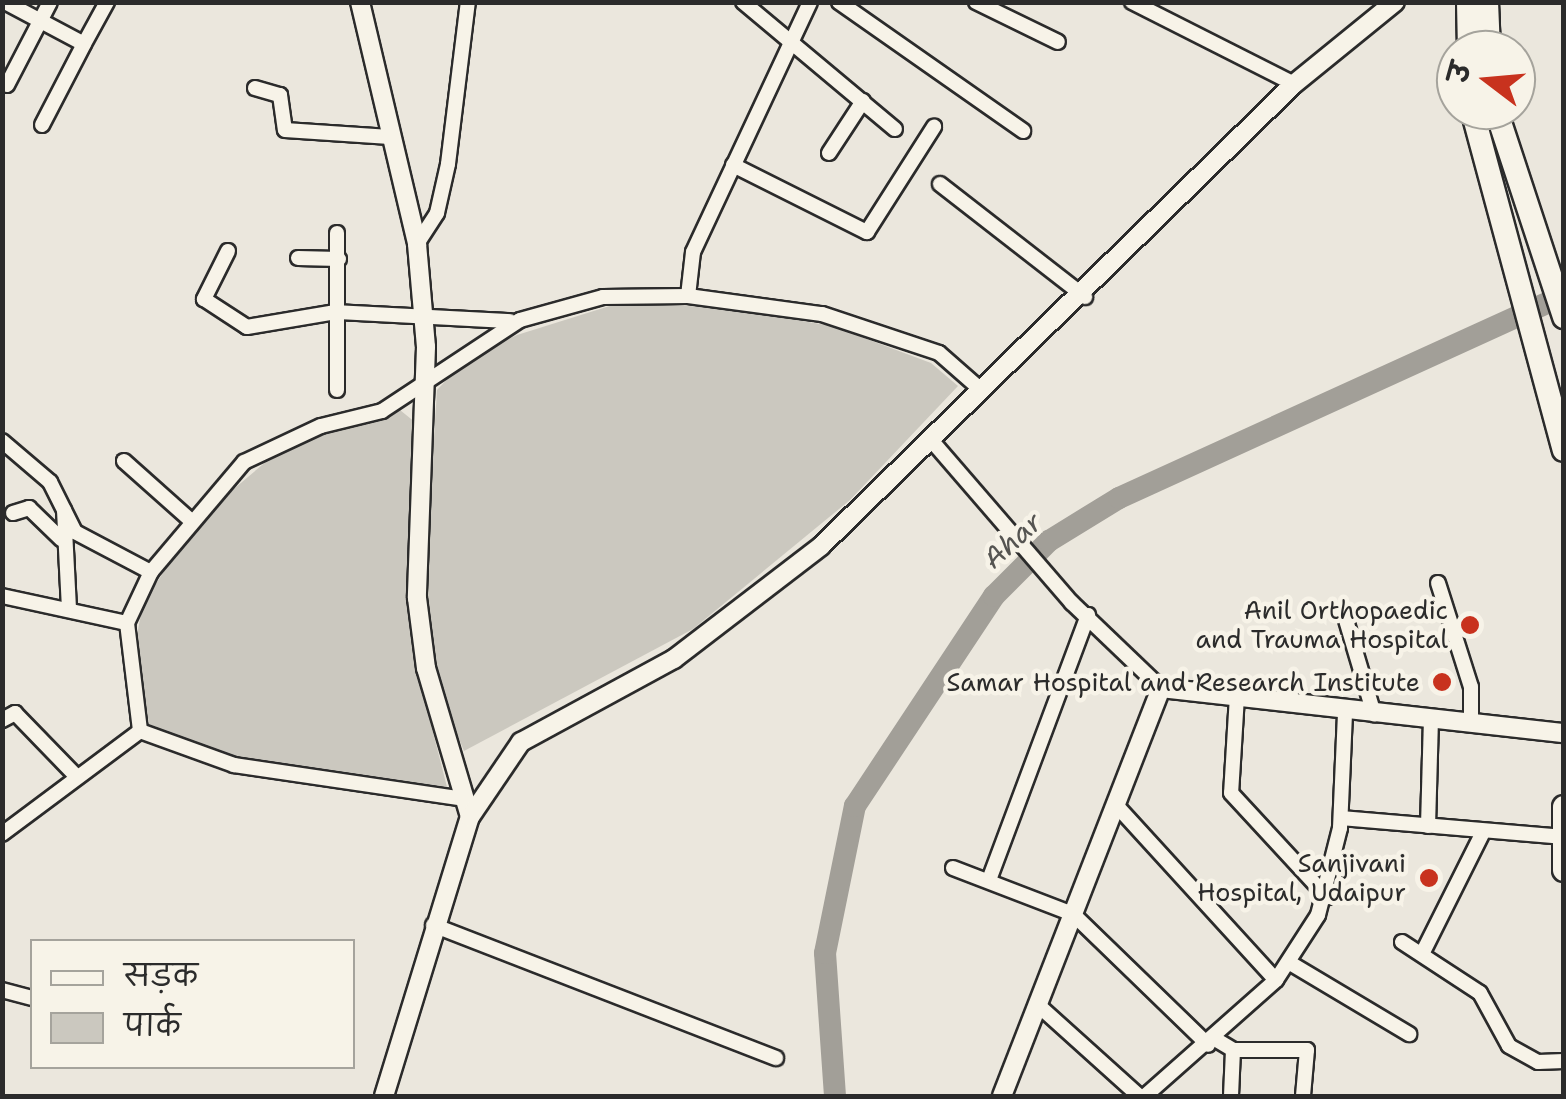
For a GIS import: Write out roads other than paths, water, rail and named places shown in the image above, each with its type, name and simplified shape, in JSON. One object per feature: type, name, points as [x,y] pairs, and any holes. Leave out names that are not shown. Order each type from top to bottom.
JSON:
[{"type":"highway","points":[[1468,2],[1469,30]]},
{"type":"highway","points":[[1487,2],[1489,30]]},
{"type":"highway","points":[[1476,130],[1490,202],[1548,372],[1564,450]]},
{"type":"highway","points":[[1503,130],[1564,317]]},
{"type":"highway","points":[[1548,372],[1564,393]]},
{"type":"highway","points":[[1564,807],[1564,870]]},
{"type":"street","points":[[5,2],[84,44]]},
{"type":"street","points":[[7,84],[50,2]]},
{"type":"street","points":[[42,125],[107,2]]},
{"type":"street","points":[[360,2],[417,244],[425,312],[417,598],[470,817]]},
{"type":"street","points":[[417,244],[437,213],[448,164],[468,2]]},
{"type":"street","points":[[744,2],[895,128]]},
{"type":"street","points":[[688,296],[693,252],[810,2]]},
{"type":"street","points":[[838,2],[1023,131]]},
{"type":"street","points":[[976,2],[1058,42]]},
{"type":"street","points":[[1132,2],[1294,84]]},
{"type":"street","points":[[384,1096],[433,926],[470,817],[522,742],[674,659],[821,546],[932,442],[980,389],[1085,297],[1294,84],[1395,2]]},
{"type":"street","points":[[256,88],[280,95],[285,130],[390,137]]},
{"type":"street","points":[[829,153],[863,100]]},
{"type":"street","points":[[732,165],[867,232],[934,127]]},
{"type":"street","points":[[940,184],[1085,297]]},
{"type":"street","points":[[337,390],[338,232]]},
{"type":"street","points":[[228,251],[204,291],[208,305],[247,327],[336,312],[425,312],[473,324],[520,320]]},
{"type":"street","points":[[298,258],[338,259]]},
{"type":"street","points":[[140,731],[128,623],[150,572],[189,519],[244,462],[421,389],[474,343],[520,320],[603,296],[688,296],[876,328],[939,354],[980,389]]},
{"type":"street","points":[[2,441],[50,482],[75,532],[150,572]]},
{"type":"street","points":[[932,442],[1072,603],[1161,688],[1345,712],[1564,733]]},
{"type":"street","points":[[124,461],[189,519]]},
{"type":"street","points":[[13,513],[29,508],[62,539]]},
{"type":"street","points":[[64,510],[62,539],[69,608]]},
{"type":"street","points":[[1438,583],[1471,686],[1471,724]]},
{"type":"street","points":[[2,596],[128,623]]},
{"type":"street","points":[[1343,610],[1374,714]]},
{"type":"street","points":[[989,880],[1088,616]]},
{"type":"street","points":[[1002,1096],[1161,688]]},
{"type":"street","points":[[1237,696],[1231,793],[1327,897]]},
{"type":"street","points":[[1038,1005],[1142,1096],[1211,1042],[1276,980],[1290,963],[1327,897],[1342,818],[1345,712]]},
{"type":"street","points":[[2,720],[15,713],[76,777]]},
{"type":"street","points":[[1428,826],[1431,721]]},
{"type":"street","points":[[140,731],[234,765],[463,799]]},
{"type":"street","points":[[2,834],[140,731]]},
{"type":"street","points":[[1116,805],[1276,980]]},
{"type":"street","points":[[1342,818],[1563,836]]},
{"type":"street","points":[[1422,954],[1482,832]]},
{"type":"street","points":[[954,868],[1073,914],[1211,1042],[1233,1050],[1306,1050],[1303,1096]]},
{"type":"street","points":[[433,926],[776,1058]]},
{"type":"street","points":[[1402,942],[1488,1000],[1509,1046],[1538,1062],[1564,1061]]},
{"type":"street","points":[[1290,963],[1409,1034]]},
{"type":"street","points":[[2,990],[30,997]]},
{"type":"street","points":[[1230,1096],[1233,1050]]},
{"type":"waterway","name":"Ahar","points":[[835,1096],[825,953],[855,806],[994,596],[1049,541],[1119,498],[1564,295]]},
{"type":"place","name":"Anil Orthopaedic and Trauma Hospital","points":[[1470,625]]},
{"type":"place","name":"Samar Hospital and Research Institute","points":[[1442,682]]},
{"type":"place","name":"Sanjivani Hospital, Udaipur","points":[[1429,878]]}]
